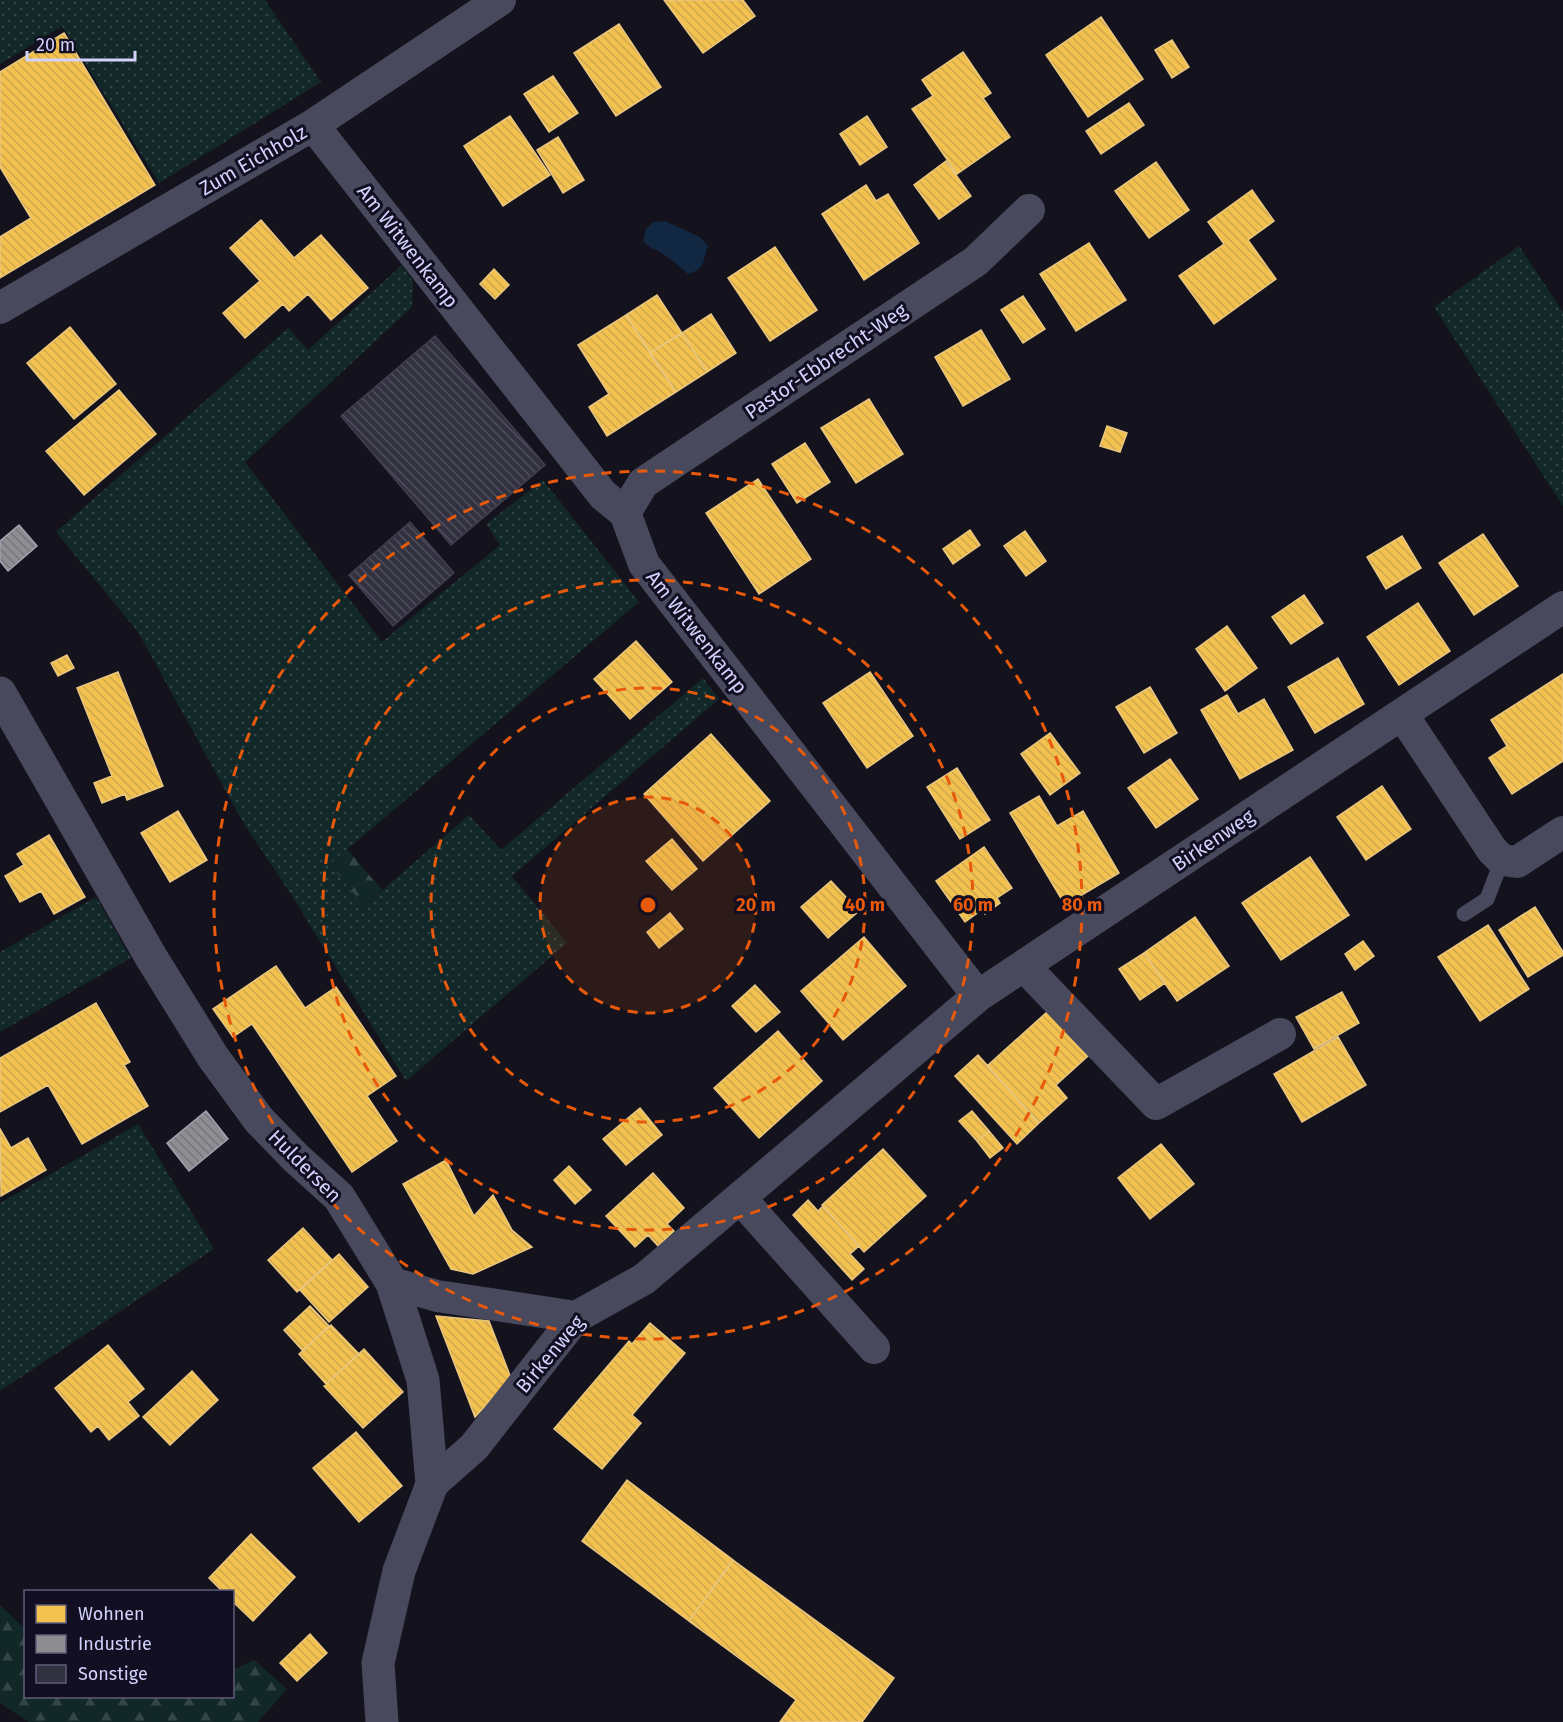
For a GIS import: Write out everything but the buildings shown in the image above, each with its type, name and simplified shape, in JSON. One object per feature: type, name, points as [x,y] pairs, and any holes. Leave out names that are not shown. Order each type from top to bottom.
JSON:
[{"type":"street","name":"Zum Eichholz","points":[[0,308],[313,125],[500,0]]},
{"type":"street","name":"Am Witwenkamp","points":[[313,125],[603,495],[625,513],[644,564],[978,996]]},
{"type":"street","name":"Pastor-Ebbrecht-Weg","points":[[625,513],[643,483],[976,261],[1029,210]]},
{"type":"street","name":"Birkenweg","points":[[432,1484],[474,1448],[576,1317],[644,1279],[978,996],[1563,607]]},
{"type":"street","name":"Huldersen","points":[[0,693],[151,957],[213,1057],[259,1120],[339,1197],[392,1283],[423,1380],[432,1484],[399,1571],[378,1663],[382,1722]]},
{"type":"street","points":[[1402,714],[1492,850],[1502,860],[1517,862],[1563,832]]},
{"type":"street","points":[[1024,966],[1156,1104],[1280,1034]]},
{"type":"street","points":[[740,1198],[874,1348]]},
{"type":"street","points":[[392,1283],[437,1296],[576,1317]]},
{"type":"lane","points":[[1464,914],[1487,898],[1502,860]]},
{"type":"green space","points":[[0,0],[265,0],[321,82],[159,183],[62,26],[0,64]]},
{"type":"green space","points":[[1519,246],[1563,312],[1563,506],[1434,307]]},
{"type":"green space","points":[[402,265],[413,282],[412,307],[245,462],[382,642],[500,545],[486,524],[543,480],[639,602],[330,864],[364,906],[469,815],[501,850],[703,678],[719,699],[512,876],[567,943],[406,1081],[292,896],[243,822],[138,632],[56,532],[288,328],[308,350]]},
{"type":"green space","points":[[347,849],[382,890],[364,906],[330,864]]},
{"type":"green space","points":[[96,897],[131,958],[0,1032],[0,952]]},
{"type":"green space","points":[[138,1124],[214,1249],[0,1391],[0,1203]]},
{"type":"green space","points":[[0,1605],[24,1628],[24,1698],[234,1698],[234,1670],[254,1660],[287,1689],[258,1722],[29,1722],[0,1703]]},
{"type":"water","points":[[665,221],[700,237],[708,246],[698,270],[688,274],[643,241],[646,229],[653,222]]}]
